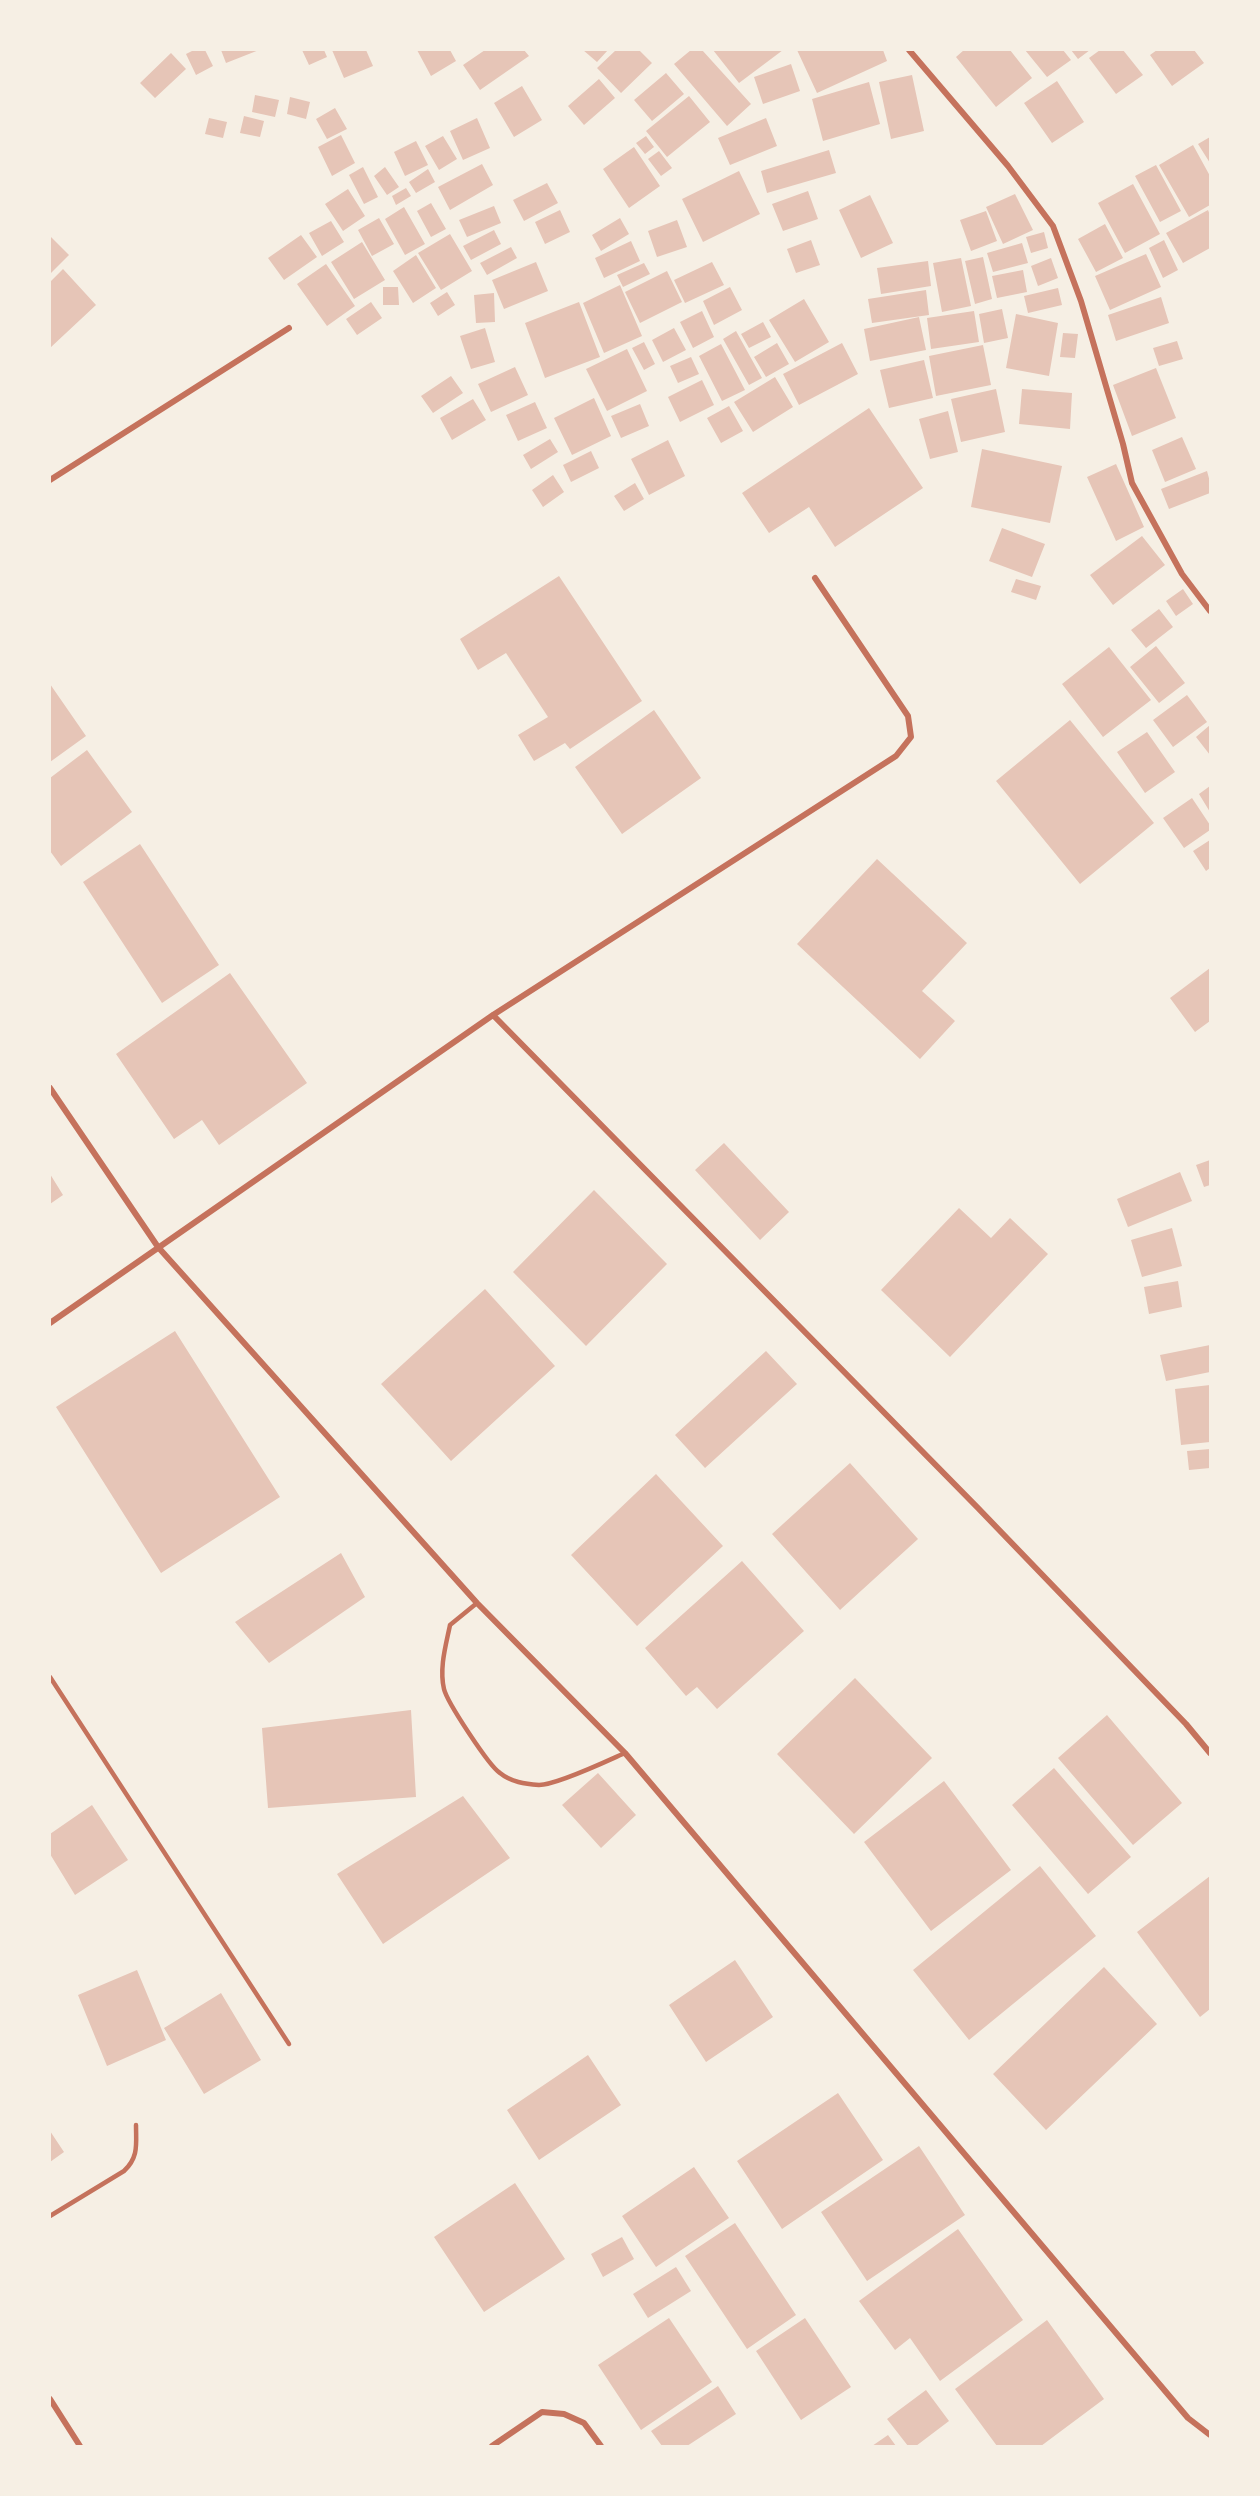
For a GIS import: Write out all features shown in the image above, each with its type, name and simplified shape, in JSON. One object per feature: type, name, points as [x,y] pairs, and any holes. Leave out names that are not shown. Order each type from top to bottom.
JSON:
[{"type":"street","points":[[909,50],[1008,166],[1053,226],[1081,301],[1123,444],[1132,483],[1182,574],[1210,611]]},
{"type":"street","points":[[50,480],[289,328]]},
{"type":"street","points":[[50,1323],[493,1015],[897,756],[911,736],[908,716],[815,578]]},
{"type":"street","points":[[493,1015],[977,1507],[1186,1724],[1210,1753]]},
{"type":"street","points":[[50,1088],[158,1248],[477,1603],[625,1753],[1188,2418],[1210,2435]]},
{"type":"street","points":[[50,2399],[80,2446]]},
{"type":"street","points":[[492,2446],[542,2412],[564,2414],[584,2423],[601,2446]]},
{"type":"lane","points":[[477,1603],[450,1625],[442,1667],[444,1689],[454,1711],[498,1773],[518,1783],[542,1785],[594,1767],[625,1753]]},
{"type":"lane","points":[[50,1677],[289,2044]]},
{"type":"lane","points":[[50,2216],[124,2171],[132,2163],[136,2154],[136,2125]]},
{"type":"building","points":[[194,50],[205,50],[213,66],[196,75],[186,54]]},
{"type":"building","points":[[221,50],[259,50],[226,63]]},
{"type":"building","points":[[302,50],[324,50],[327,57],[309,65]]},
{"type":"building","points":[[332,50],[366,50],[373,66],[344,78]]},
{"type":"building","points":[[417,50],[450,50],[456,61],[431,76]]},
{"type":"building","points":[[485,50],[524,50],[529,56],[480,90],[463,65]]},
{"type":"building","points":[[583,50],[608,50],[597,62]]},
{"type":"building","points":[[616,50],[639,50],[652,63],[621,93],[597,68]]},
{"type":"building","points":[[691,50],[702,50],[751,104],[727,126],[674,64]]},
{"type":"building","points":[[713,50],[783,50],[739,83]]},
{"type":"building","points":[[797,50],[883,50],[887,61],[817,93]]},
{"type":"building","points":[[964,50],[1010,50],[1032,78],[996,107],[956,57]]},
{"type":"building","points":[[1025,50],[1063,50],[1071,60],[1047,77]]},
{"type":"building","points":[[1071,50],[1090,50],[1078,59]]},
{"type":"building","points":[[1100,50],[1123,50],[1143,75],[1116,94],[1089,58]]},
{"type":"building","points":[[1157,50],[1194,50],[1204,63],[1172,86],[1150,55]]},
{"type":"building","points":[[171,53],[186,69],[155,98],[140,83]]},
{"type":"building","points":[[791,64],[800,91],[763,104],[754,77]]},
{"type":"building","points":[[666,73],[684,94],[652,121],[634,100]]},
{"type":"building","points":[[912,75],[924,131],[891,139],[879,82]]},
{"type":"building","points":[[599,79],[615,98],[584,125],[568,106]]},
{"type":"building","points":[[1057,81],[1084,122],[1052,143],[1024,103]]},
{"type":"building","points":[[869,82],[880,124],[823,141],[812,99]]},
{"type":"building","points":[[522,86],[542,120],[514,137],[494,103]]},
{"type":"building","points":[[255,95],[279,100],[275,117],[252,112]]},
{"type":"building","points":[[689,96],[710,122],[667,157],[646,131]]},
{"type":"building","points":[[290,97],[310,102],[306,119],[287,114]]},
{"type":"building","points":[[335,108],[347,129],[327,139],[316,119]]},
{"type":"building","points":[[244,116],[264,121],[260,137],[240,133]]},
{"type":"building","points":[[209,118],[227,122],[223,138],[205,134]]},
{"type":"building","points":[[477,118],[490,148],[463,160],[450,131]]},
{"type":"building","points":[[766,118],[777,146],[730,165],[718,138]]},
{"type":"building","points":[[341,135],[355,163],[332,176],[318,147]]},
{"type":"building","points":[[443,136],[457,159],[439,170],[425,146]]},
{"type":"building","points":[[646,136],[654,147],[645,154],[636,143]]},
{"type":"building","points":[[1210,137],[1210,163],[1198,144]]},
{"type":"building","points":[[416,141],[428,165],[405,176],[394,152]]},
{"type":"building","points":[[1193,145],[1210,176],[1210,205],[1189,217],[1159,165]]},
{"type":"building","points":[[634,147],[660,186],[629,208],[603,169]]},
{"type":"building","points":[[829,150],[836,173],[767,193],[761,171]]},
{"type":"building","points":[[659,151],[672,168],[661,176],[648,159]]},
{"type":"building","points":[[482,164],[493,185],[450,210],[438,187]]},
{"type":"building","points":[[1156,165],[1181,211],[1160,222],[1135,176]]},
{"type":"building","points":[[363,167],[378,197],[364,204],[349,175]]},
{"type":"building","points":[[385,167],[399,187],[387,195],[374,176]]},
{"type":"building","points":[[428,169],[435,182],[416,193],[409,182]]},
{"type":"building","points":[[739,171],[760,214],[703,242],[682,199]]},
{"type":"building","points":[[547,183],[558,203],[524,221],[513,200]]},
{"type":"building","points":[[1133,184],[1160,234],[1125,253],[1098,203]]},
{"type":"building","points":[[406,188],[411,196],[396,205],[392,196]]},
{"type":"building","points":[[348,189],[365,216],[343,231],[325,204]]},
{"type":"building","points":[[808,191],[818,219],[783,231],[772,204]]},
{"type":"building","points":[[1015,194],[1033,230],[1003,244],[986,207]]},
{"type":"building","points":[[870,195],[893,243],[861,258],[839,210]]},
{"type":"building","points":[[431,203],[446,229],[431,237],[417,211]]},
{"type":"building","points":[[494,206],[501,223],[467,237],[459,220]]},
{"type":"building","points":[[404,207],[425,244],[405,255],[385,219]]},
{"type":"building","points":[[560,210],[570,232],[545,244],[535,222]]},
{"type":"building","points":[[1208,210],[1210,248],[1183,263],[1166,233]]},
{"type":"building","points":[[986,211],[997,241],[971,251],[960,220]]},
{"type":"building","points":[[379,218],[394,244],[372,256],[358,230]]},
{"type":"building","points":[[620,218],[629,234],[601,251],[592,235]]},
{"type":"building","points":[[677,220],[687,247],[657,257],[648,231]]},
{"type":"building","points":[[331,221],[344,242],[322,256],[309,233]]},
{"type":"building","points":[[1105,224],[1123,258],[1096,272],[1078,239]]},
{"type":"building","points":[[494,230],[501,244],[471,260],[463,246]]},
{"type":"building","points":[[1044,232],[1048,248],[1031,253],[1026,237]]},
{"type":"building","points":[[450,234],[472,271],[441,290],[418,253]]},
{"type":"building","points":[[301,235],[317,257],[284,280],[268,258]]},
{"type":"building","points":[[50,236],[69,255],[50,274]]},
{"type":"building","points":[[811,240],[820,265],[796,273],[787,249]]},
{"type":"building","points":[[1164,240],[1178,270],[1163,278],[1149,248]]},
{"type":"building","points":[[631,241],[640,261],[604,278],[595,258]]},
{"type":"building","points":[[362,242],[385,280],[354,299],[331,262]]},
{"type":"building","points":[[1022,243],[1028,263],[993,272],[987,253]]},
{"type":"building","points":[[511,247],[517,258],[487,275],[480,263]]},
{"type":"building","points":[[1146,254],[1161,287],[1110,310],[1095,276]]},
{"type":"building","points":[[416,255],[436,288],[413,303],[393,271]]},
{"type":"building","points":[[983,257],[992,299],[975,304],[965,261]]},
{"type":"building","points":[[961,258],[971,306],[942,312],[933,263]]},
{"type":"building","points":[[1051,258],[1058,278],[1038,286],[1031,266]]},
{"type":"building","points":[[928,261],[931,286],[881,294],[877,268]]},
{"type":"building","points":[[536,262],[548,291],[504,309],[492,280]]},
{"type":"building","points":[[712,262],[724,285],[685,303],[674,280]]},
{"type":"building","points":[[644,263],[650,274],[623,287],[617,275]]},
{"type":"building","points":[[326,264],[355,306],[327,326],[297,284]]},
{"type":"building","points":[[63,269],[96,305],[50,348],[50,282]]},
{"type":"building","points":[[1023,270],[1027,292],[997,298],[992,276]]},
{"type":"building","points":[[667,271],[682,302],[640,323],[625,292]]},
{"type":"building","points":[[620,285],[642,336],[604,353],[583,303]]},
{"type":"building","points":[[383,287],[398,287],[399,305],[383,305]]},
{"type":"building","points":[[730,287],[742,310],[714,325],[703,301]]},
{"type":"building","points":[[1058,288],[1062,305],[1028,313],[1024,296]]},
{"type":"building","points":[[926,290],[929,315],[872,323],[868,299]]},
{"type":"building","points":[[447,292],[455,305],[438,316],[430,303]]},
{"type":"building","points":[[494,293],[495,322],[476,323],[474,295]]},
{"type":"building","points":[[1161,297],[1169,323],[1116,341],[1108,315]]},
{"type":"building","points":[[804,299],[829,342],[795,362],[769,320]]},
{"type":"building","points":[[371,302],[382,318],[357,335],[346,319]]},
{"type":"building","points":[[579,302],[600,357],[545,378],[525,323]]},
{"type":"building","points":[[1002,309],[1008,338],[984,343],[979,314]]},
{"type":"building","points":[[702,311],[714,337],[693,348],[680,322]]},
{"type":"building","points":[[974,311],[979,342],[931,349],[927,318]]},
{"type":"building","points":[[1016,314],[1058,323],[1049,376],[1006,368]]},
{"type":"building","points":[[919,317],[926,350],[870,361],[864,329]]},
{"type":"building","points":[[763,322],[771,337],[749,348],[741,334]]},
{"type":"building","points":[[485,328],[495,362],[471,369],[460,336]]},
{"type":"building","points":[[674,328],[686,350],[663,362],[652,340]]},
{"type":"building","points":[[736,331],[762,378],[749,385],[723,339]]},
{"type":"building","points":[[1063,333],[1078,334],[1075,358],[1060,357]]},
{"type":"building","points":[[1177,341],[1183,359],[1159,366],[1153,348]]},
{"type":"building","points":[[644,342],[655,364],[644,370],[632,348]]},
{"type":"building","points":[[777,343],[789,364],[766,377],[754,357]]},
{"type":"building","points":[[842,343],[858,374],[799,405],[783,374]]},
{"type":"building","points":[[721,344],[745,390],[722,401],[699,356]]},
{"type":"building","points":[[983,345],[991,385],[936,396],[929,356]]},
{"type":"building","points":[[627,349],[647,391],[607,411],[586,369]]},
{"type":"building","points":[[691,357],[699,374],[678,383],[670,366]]},
{"type":"building","points":[[924,360],[933,398],[889,408],[880,370]]},
{"type":"building","points":[[515,367],[528,395],[491,412],[478,384]]},
{"type":"building","points":[[1156,368],[1176,418],[1132,436],[1113,385]]},
{"type":"building","points":[[451,376],[463,393],[433,413],[421,396]]},
{"type":"building","points":[[775,377],[793,407],[753,432],[734,402]]},
{"type":"building","points":[[702,380],[714,405],[680,422],[668,397]]},
{"type":"building","points":[[996,389],[1005,432],[961,442],[951,399]]},
{"type":"building","points":[[1022,389],[1072,393],[1070,429],[1019,424]]},
{"type":"building","points":[[594,398],[611,436],[572,455],[554,418]]},
{"type":"building","points":[[473,399],[486,420],[452,440],[440,418]]},
{"type":"building","points":[[535,402],[547,428],[518,441],[506,415]]},
{"type":"building","points":[[640,404],[649,426],[621,438],[611,416]]},
{"type":"building","points":[[729,406],[743,431],[721,443],[707,418]]},
{"type":"building","points":[[869,408],[923,488],[835,547],[809,507],[769,533],[742,493]]},
{"type":"building","points":[[948,411],[958,452],[930,459],[919,419]]},
{"type":"building","points":[[1182,437],[1196,469],[1165,482],[1152,450]]},
{"type":"building","points":[[550,439],[558,452],[531,469],[523,455]]},
{"type":"building","points":[[668,440],[685,476],[649,495],[631,459]]},
{"type":"building","points":[[982,449],[1062,466],[1050,523],[971,507]]},
{"type":"building","points":[[591,451],[599,468],[571,482],[563,465]]},
{"type":"building","points":[[1116,464],[1144,527],[1116,541],[1087,477]]},
{"type":"building","points":[[1207,471],[1210,493],[1169,509],[1161,489]]},
{"type":"building","points":[[553,475],[564,492],[543,507],[532,490]]},
{"type":"building","points":[[635,483],[644,499],[624,511],[614,496]]},
{"type":"building","points":[[1002,528],[1045,544],[1032,577],[989,561]]},
{"type":"building","points":[[1142,536],[1165,565],[1113,605],[1090,575]]},
{"type":"building","points":[[559,576],[642,701],[570,749],[565,743],[534,761],[518,735],[548,717],[506,653],[478,670],[460,639]]},
{"type":"building","points":[[1016,579],[1041,586],[1036,600],[1011,592]]},
{"type":"building","points":[[1183,589],[1193,604],[1176,616],[1166,601]]},
{"type":"building","points":[[1159,609],[1173,627],[1146,648],[1131,630]]},
{"type":"building","points":[[1156,646],[1185,683],[1159,703],[1130,667]]},
{"type":"building","points":[[1109,647],[1151,700],[1103,737],[1062,684]]},
{"type":"building","points":[[50,684],[86,736],[50,762]]},
{"type":"building","points":[[1187,695],[1207,722],[1173,747],[1153,720]]},
{"type":"building","points":[[654,710],[701,778],[622,834],[575,767]]},
{"type":"building","points":[[1070,720],[1154,823],[1080,884],[996,781]]},
{"type":"building","points":[[1210,725],[1210,755],[1196,737]]},
{"type":"building","points":[[1147,732],[1175,772],[1145,793],[1117,752]]},
{"type":"building","points":[[87,750],[132,812],[61,866],[50,851],[50,778]]},
{"type":"building","points":[[1210,786],[1210,812],[1199,794]]},
{"type":"building","points":[[1192,798],[1210,825],[1210,830],[1184,848],[1163,818]]},
{"type":"building","points":[[1210,840],[1210,868],[1206,871],[1193,851]]},
{"type":"building","points":[[140,844],[219,965],[162,1003],[83,882]]},
{"type":"building","points":[[877,859],[967,943],[922,991],[955,1021],[920,1059],[797,944]]},
{"type":"building","points":[[1210,968],[1210,1021],[1195,1032],[1170,998]]},
{"type":"building","points":[[230,973],[307,1083],[219,1145],[202,1120],[174,1139],[116,1054]]},
{"type":"building","points":[[724,1143],[789,1212],[760,1240],[695,1170]]},
{"type":"building","points":[[1210,1160],[1210,1185],[1204,1187],[1196,1165]]},
{"type":"building","points":[[1180,1172],[1192,1201],[1128,1227],[1117,1199]]},
{"type":"building","points":[[50,1174],[63,1195],[50,1204]]},
{"type":"building","points":[[594,1190],[667,1264],[586,1346],[513,1272]]},
{"type":"building","points":[[959,1208],[991,1238],[1010,1218],[1048,1254],[950,1357],[881,1290]]},
{"type":"building","points":[[1172,1228],[1182,1266],[1142,1277],[1131,1240]]},
{"type":"building","points":[[1178,1281],[1182,1307],[1149,1314],[1144,1287]]},
{"type":"building","points":[[485,1289],[555,1366],[451,1461],[381,1384]]},
{"type":"building","points":[[175,1331],[280,1497],[161,1573],[56,1407]]},
{"type":"building","points":[[1210,1345],[1210,1372],[1166,1381],[1160,1355]]},
{"type":"building","points":[[766,1351],[797,1384],[705,1468],[675,1435]]},
{"type":"building","points":[[1210,1385],[1210,1442],[1181,1445],[1175,1389]]},
{"type":"building","points":[[1210,1449],[1210,1468],[1189,1470],[1187,1451]]},
{"type":"building","points":[[850,1463],[918,1539],[840,1610],[772,1534]]},
{"type":"building","points":[[656,1474],[723,1546],[637,1626],[571,1555]]},
{"type":"building","points":[[341,1553],[365,1597],[269,1663],[235,1622]]},
{"type":"building","points":[[742,1561],[804,1631],[717,1709],[697,1687],[686,1696],[645,1648]]},
{"type":"building","points":[[855,1678],[932,1758],[854,1834],[777,1754]]},
{"type":"building","points":[[411,1710],[416,1797],[268,1808],[262,1728]]},
{"type":"building","points":[[1107,1715],[1182,1803],[1133,1845],[1058,1758]]},
{"type":"building","points":[[1054,1768],[1131,1857],[1088,1894],[1012,1805]]},
{"type":"building","points":[[598,1773],[636,1815],[601,1848],[562,1805]]},
{"type":"building","points":[[944,1781],[1011,1870],[931,1931],[864,1842]]},
{"type":"building","points":[[463,1796],[510,1858],[383,1944],[337,1874]]},
{"type":"building","points":[[92,1805],[128,1860],[75,1895],[50,1854],[50,1834]]},
{"type":"building","points":[[1040,1866],[1096,1936],[969,2040],[913,1970]]},
{"type":"building","points":[[1210,1876],[1210,2009],[1200,2017],[1137,1932]]},
{"type":"building","points":[[735,1960],[773,2017],[706,2062],[669,2005]]},
{"type":"building","points":[[1104,1967],[1157,2024],[1046,2130],[993,2074]]},
{"type":"building","points":[[137,1970],[166,2040],[107,2066],[78,1995]]},
{"type":"building","points":[[221,1993],[261,2060],[204,2094],[164,2028]]},
{"type":"building","points":[[588,2055],[621,2105],[539,2160],[507,2110]]},
{"type":"building","points":[[838,2093],[883,2160],[782,2229],[737,2161]]},
{"type":"building","points":[[50,2131],[64,2152],[50,2162]]},
{"type":"building","points":[[919,2146],[965,2215],[867,2281],[821,2212]]},
{"type":"building","points":[[694,2167],[729,2218],[656,2267],[622,2216]]},
{"type":"building","points":[[515,2183],[565,2259],[484,2312],[434,2237]]},
{"type":"building","points":[[735,2223],[796,2315],[747,2349],[685,2256]]},
{"type":"building","points":[[958,2229],[1023,2320],[940,2381],[910,2338],[895,2350],[859,2301]]},
{"type":"building","points":[[622,2237],[634,2259],[603,2277],[591,2254]]},
{"type":"building","points":[[676,2267],[691,2291],[648,2318],[633,2294]]},
{"type":"building","points":[[669,2318],[712,2382],[641,2430],[598,2365]]},
{"type":"building","points":[[805,2318],[851,2387],[801,2420],[756,2351]]},
{"type":"building","points":[[1047,2320],[1104,2399],[1041,2446],[997,2446],[955,2389]]},
{"type":"building","points":[[718,2386],[736,2414],[687,2446],[662,2446],[651,2431]]},
{"type":"building","points":[[926,2390],[949,2421],[916,2446],[908,2446],[887,2419]]},
{"type":"building","points":[[888,2435],[896,2446],[872,2446]]}]
